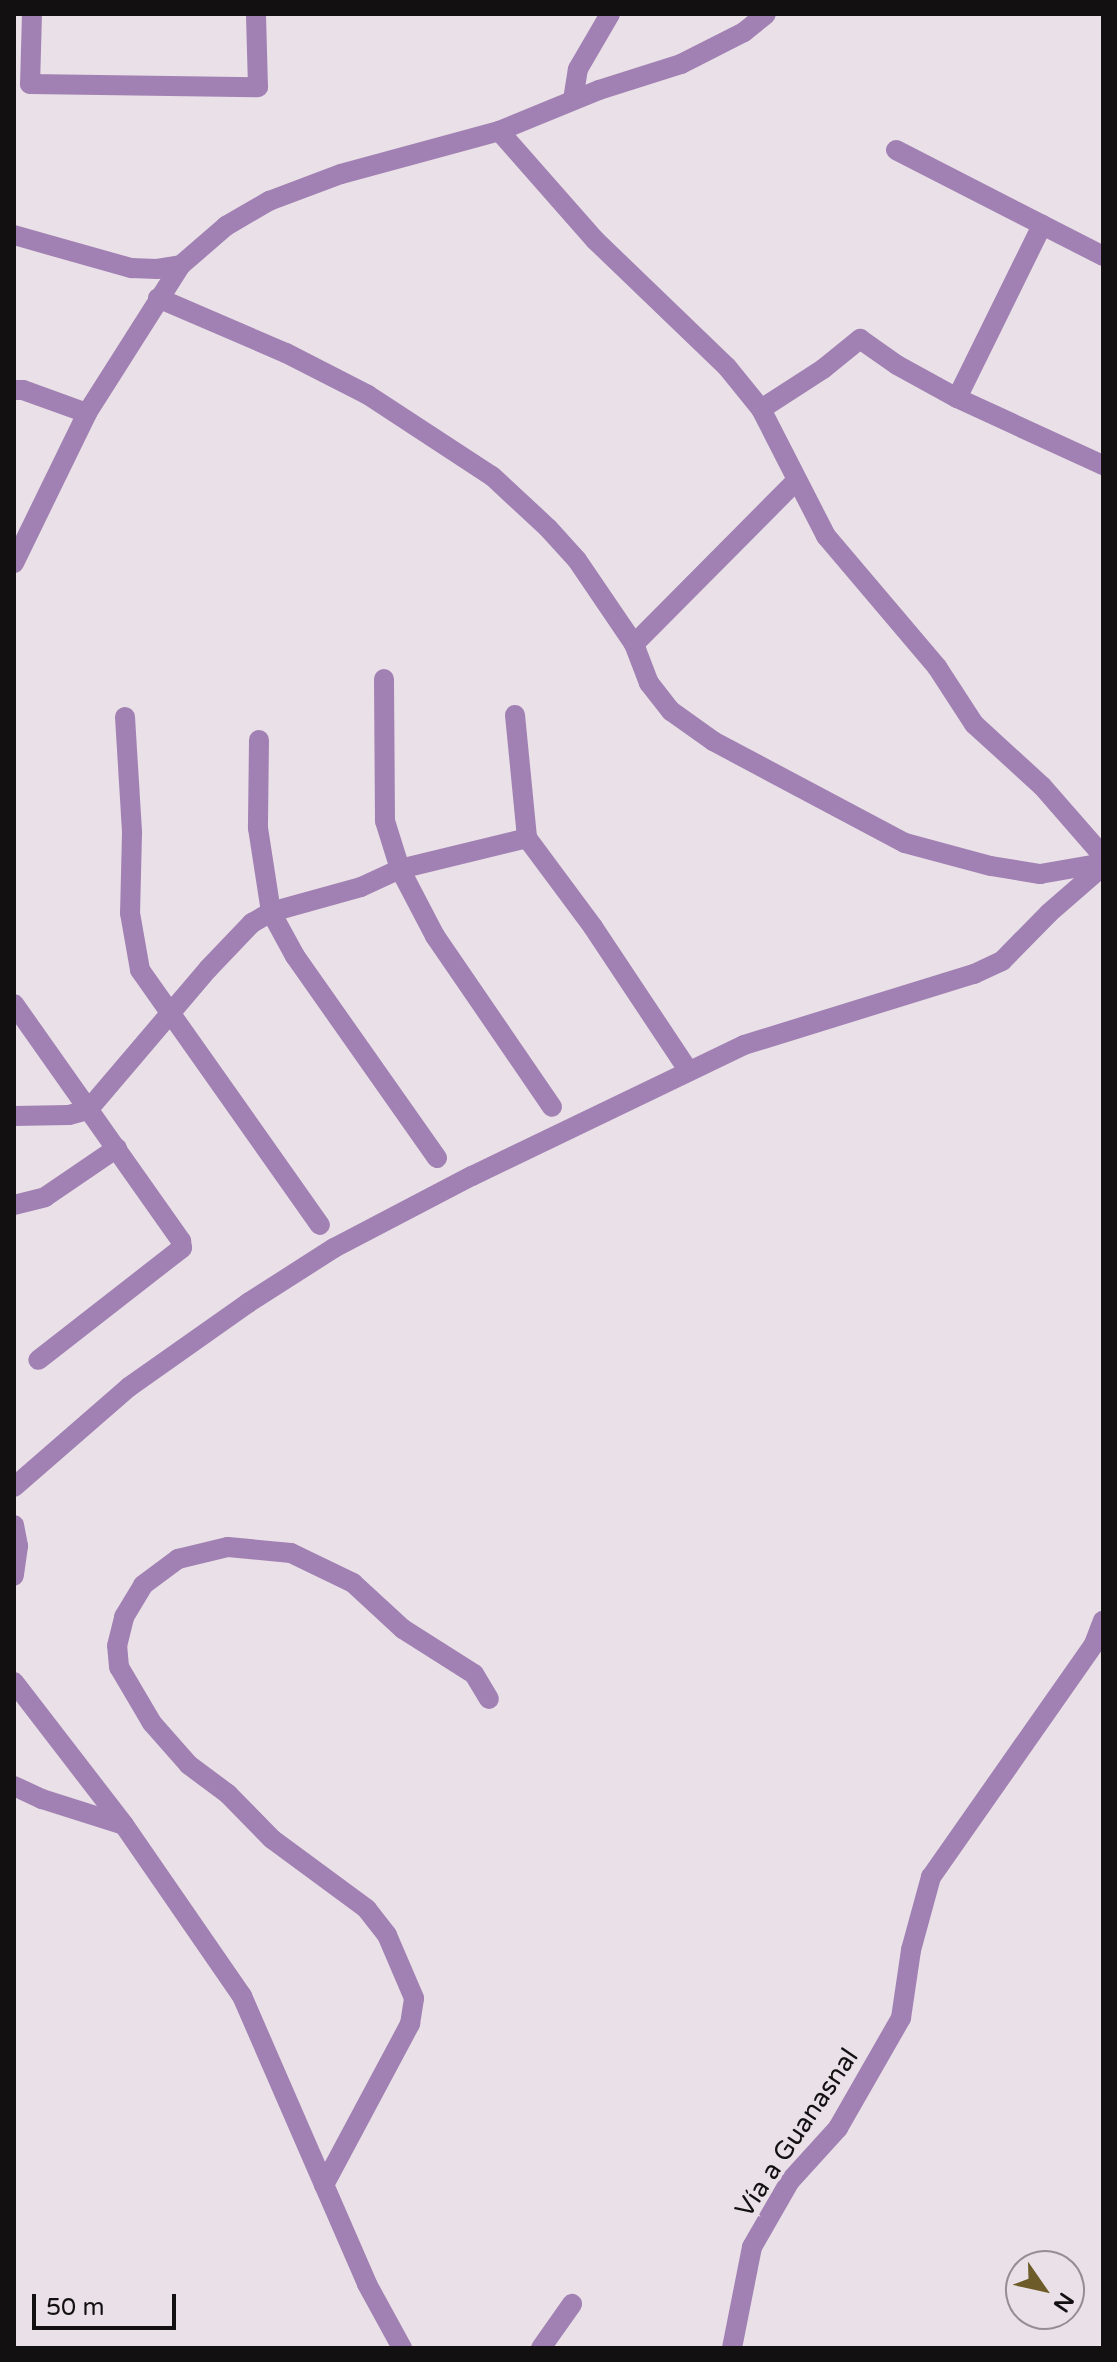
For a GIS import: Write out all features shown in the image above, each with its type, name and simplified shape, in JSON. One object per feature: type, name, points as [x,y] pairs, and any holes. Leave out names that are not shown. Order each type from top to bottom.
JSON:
[{"type":"street","points":[[32,14],[30,84],[258,87],[256,14]]},
{"type":"street","points":[[573,100],[578,69],[610,14]]},
{"type":"street","points":[[14,563],[87,413],[158,298],[181,265],[226,226],[269,201],[341,174],[499,131],[573,100],[681,64],[744,32],[766,14]]},
{"type":"street","points":[[499,131],[595,240],[706,344],[761,409],[826,536],[937,667],[974,724],[1042,786],[1103,856]]},
{"type":"street","points":[[896,150],[1103,256]]},
{"type":"street","points":[[957,398],[1042,225]]},
{"type":"street","points":[[14,235],[131,268],[157,269],[181,265]]},
{"type":"street","points":[[158,298],[286,353],[368,395],[492,476],[577,560],[634,644],[649,683],[671,711],[713,741],[905,843],[991,866],[1040,874],[1103,864]]},
{"type":"street","points":[[761,409],[823,369],[860,339],[897,365],[957,398],[1103,465]]},
{"type":"street","points":[[14,390],[23,390],[87,413]]},
{"type":"street","points":[[634,644],[796,481]]},
{"type":"street","points":[[384,679],[385,821],[400,869],[435,936],[552,1107]]},
{"type":"street","points":[[515,715],[527,838],[593,927],[688,1070]]},
{"type":"street","points":[[125,717],[134,949],[140,970],[172,1011],[320,1225]]},
{"type":"street","points":[[259,740],[258,828],[271,912],[295,956],[437,1158]]},
{"type":"street","points":[[14,1116],[69,1115],[88,1110],[252,923],[271,912],[361,887],[400,869],[527,838]]},
{"type":"street","points":[[14,1487],[129,1387],[248,1303],[334,1248],[688,1070],[744,1045],[974,974],[1002,961],[1067,895],[1103,864]]},
{"type":"street","points":[[14,1004],[117,1148],[181,1241],[182,1248],[38,1360]]},
{"type":"street","points":[[14,1205],[45,1197],[117,1148]]},
{"type":"street","points":[[14,1525],[18,1546],[14,1576]]},
{"type":"street","points":[[324,2185],[414,2016],[414,1998],[387,1935],[367,1909],[272,1839],[228,1794],[189,1765],[152,1723],[119,1667],[117,1646],[124,1617],[143,1585],[178,1559],[228,1547],[291,1553],[353,1583],[403,1629],[474,1674],[489,1699]]},
{"type":"street","name":"Vía a Guanasnal","points":[[732,2348],[752,2247],[790,2181],[838,2128],[901,2018],[911,1950],[931,1877],[1094,1644],[1103,1621]]},
{"type":"street","points":[[14,1682],[124,1825],[242,1996],[367,2284],[402,2348]]},
{"type":"street","points":[[14,1786],[42,1799],[124,1825]]},
{"type":"street","points":[[541,2348],[572,2304]]}]
